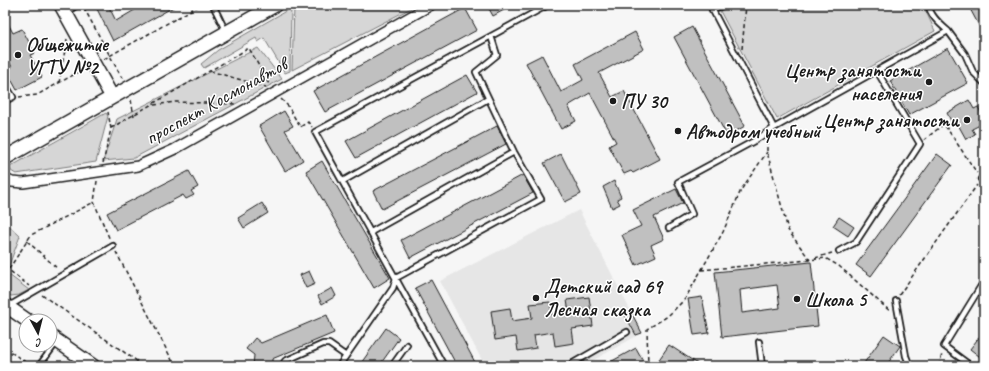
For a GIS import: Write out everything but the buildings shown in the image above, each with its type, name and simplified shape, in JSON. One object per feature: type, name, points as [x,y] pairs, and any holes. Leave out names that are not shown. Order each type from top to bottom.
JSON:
[{"type":"main road","points":[[5,158],[275,5]]},
{"type":"main road","points":[[63,9],[86,65],[108,100]]},
{"type":"main road","points":[[6,306],[18,314]]},
{"type":"main road","points":[[58,342],[92,366]]},
{"type":"street","name":"проспект Космонавтов","points":[[5,179],[12,182],[23,183],[101,173],[138,166],[160,156],[431,5]]},
{"type":"lane","points":[[63,9],[78,5]]},
{"type":"lane","points":[[213,5],[226,33]]},
{"type":"lane","points":[[444,366],[315,132],[548,5]]},
{"type":"lane","points":[[723,5],[711,7],[774,128]]},
{"type":"lane","points":[[929,5],[929,8],[938,22],[948,31],[965,54],[973,72],[984,84]]},
{"type":"lane","points":[[669,228],[692,214],[678,182],[948,31]]},
{"type":"lane","points":[[339,366],[393,288],[396,278],[541,199],[514,152],[476,72],[497,55],[491,36]]},
{"type":"lane","points":[[839,251],[856,242],[920,144],[876,71]]},
{"type":"lane","points":[[5,84],[13,97],[5,101]]},
{"type":"lane","points":[[343,181],[488,99]]},
{"type":"lane","points":[[371,232],[514,152]]},
{"type":"lane","points":[[6,306],[36,291],[113,246]]},
{"type":"lane","points":[[971,366],[944,346],[984,281]]},
{"type":"lane","points":[[896,301],[899,326],[906,356],[910,366]]},
{"type":"lane","points":[[568,366],[628,332]]},
{"type":"lane","points":[[759,342],[762,366]]},
{"type":"lane","points":[[282,366],[285,361],[324,344],[329,344],[346,356]]},
{"type":"lane","points":[[392,366],[407,345]]},
{"type":"lane","points":[[39,366],[46,353]]},
{"type":"path","points":[[82,5],[109,56]]},
{"type":"path","points":[[13,97],[37,95],[60,83],[86,65],[109,56],[200,5]]},
{"type":"path","points":[[742,50],[746,5]]},
{"type":"path","points":[[60,83],[67,38],[71,44]]},
{"type":"path","points":[[111,129],[209,70],[249,48],[274,92],[288,106],[300,127],[308,122],[315,132]]},
{"type":"path","points":[[209,70],[264,87],[274,92]]},
{"type":"path","points":[[108,100],[111,129],[101,173],[96,183],[94,202],[113,246],[175,366]]},
{"type":"path","points":[[152,105],[176,102],[238,104]]},
{"type":"path","points":[[896,301],[983,180],[944,124],[920,144]]},
{"type":"path","points":[[767,132],[767,152],[788,230],[810,260]]},
{"type":"path","points":[[648,366],[647,329],[668,316],[685,299],[723,232],[741,190],[767,152]]},
{"type":"path","points":[[5,276],[31,235],[94,202]]},
{"type":"path","points":[[27,241],[60,271]]},
{"type":"path","points":[[810,260],[839,251]]},
{"type":"path","points":[[701,270],[825,258],[840,266],[886,307]]},
{"type":"path","points":[[5,267],[36,291],[144,366]]},
{"type":"path","points":[[939,366],[944,346]]},
{"type":"path","points":[[5,348],[31,366]]},
{"type":"shaded area","points":[[298,5],[417,5],[292,70],[294,7]]},
{"type":"shaded area","points":[[735,5],[923,5],[935,31],[777,119],[720,11]]},
{"type":"shaded area","points":[[291,8],[290,71],[285,73],[264,38],[258,42],[256,38],[204,68],[201,64],[218,50]]},
{"type":"shaded area","points":[[258,48],[282,79],[134,158],[103,161],[117,119]]},
{"type":"shaded area","points":[[106,113],[108,116],[96,162],[16,174],[11,171],[10,167]]},
{"type":"shaded area","name":"Детский сад 69 Лесная сказка","points":[[579,210],[642,333],[583,366],[485,366],[440,281]]},
{"type":"shaded area","points":[[5,222],[20,236],[8,268],[5,265]]},
{"type":"shaded area","points":[[9,275],[29,290],[19,295],[11,296],[5,292],[5,279]]},
{"type":"place","name":"Общежитие УГТУ №2","points":[[18,55]]},
{"type":"place","name":"Центр занятости населения","points":[[929,82]]},
{"type":"place","name":"ПУ 30","points":[[613,101]]},
{"type":"place","name":"Центр занятости","points":[[967,120]]},
{"type":"place","name":"Автодром учебный","points":[[678,131]]},
{"type":"place","name":"Детский сад 69 Лесная сказка","points":[[536,298]]},
{"type":"place","name":"Школа 5","points":[[797,299]]}]
